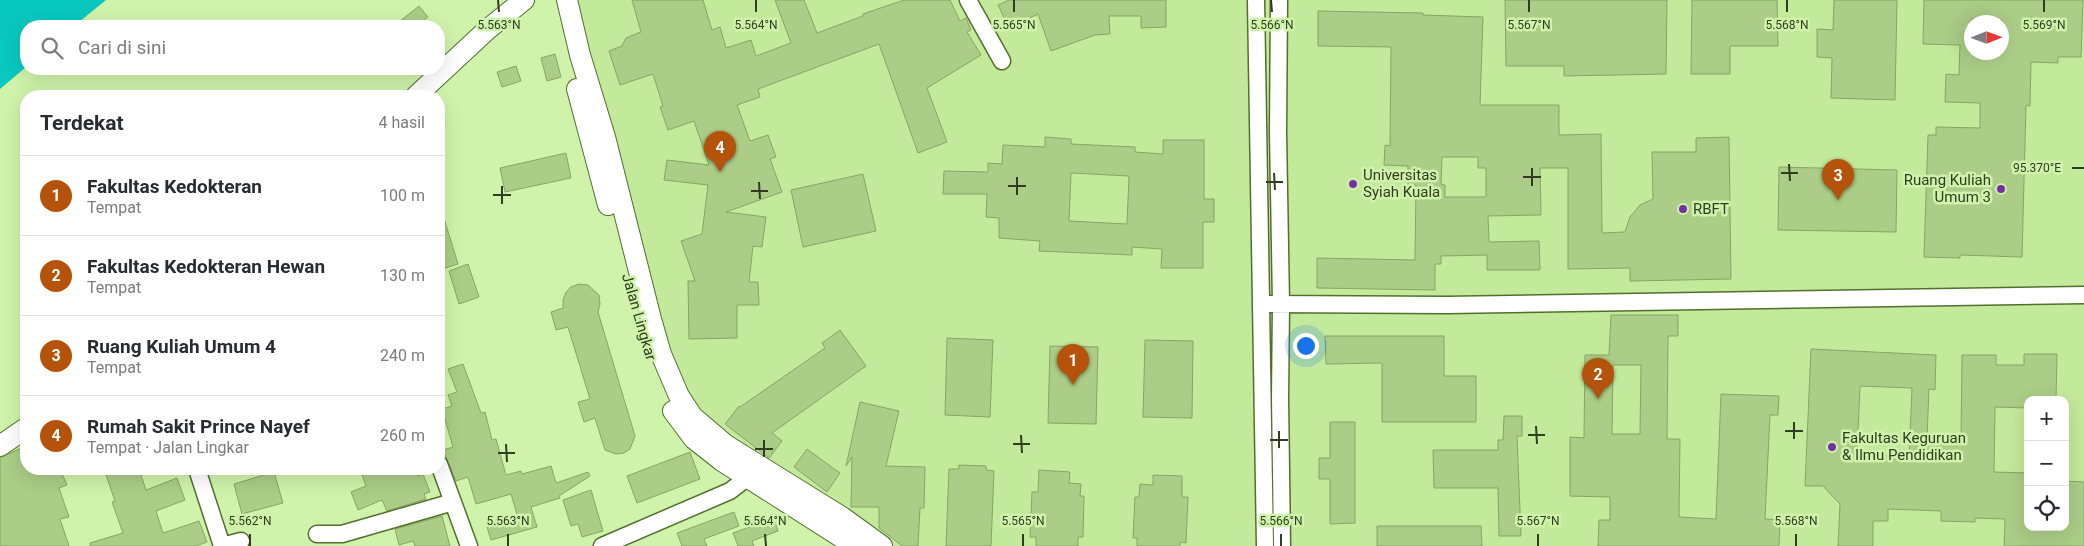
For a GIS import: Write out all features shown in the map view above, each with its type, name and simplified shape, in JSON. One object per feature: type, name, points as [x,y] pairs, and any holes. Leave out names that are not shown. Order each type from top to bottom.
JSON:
[{"type":"street","points":[[445,69],[488,29],[524,0]]},
{"type":"street","name":"Jalan Lingkar","points":[[555,0],[621,254],[657,379],[675,413],[694,439],[747,478],[855,546]]},
{"type":"street","points":[[567,0],[580,56],[606,137],[661,354],[678,396],[692,416],[726,445],[842,517],[882,546]]},
{"type":"street","points":[[968,0],[1002,61]]},
{"type":"street","points":[[1256,0],[1265,546]]},
{"type":"street","points":[[1279,0],[1278,132],[1282,546]]},
{"type":"street","points":[[422,90],[439,75]]},
{"type":"street","points":[[1262,304],[1447,305],[2084,295]]},
{"type":"street","points":[[0,446],[20,432]]},
{"type":"street","points":[[199,475],[222,546],[240,542]]},
{"type":"street","points":[[443,475],[469,546]]},
{"type":"street","points":[[602,546],[730,491],[747,478]]},
{"type":"street","points":[[317,534],[342,534],[453,502]]},
{"type":"shaded area","name":"Universitas Syiah Kuala","points":[[573,0],[2084,0],[2084,546],[892,546],[707,423],[685,391],[655,315]]},
{"type":"water","points":[[0,0],[106,0],[81,20],[20,20],[20,72],[0,89]]},
{"type":"building","points":[[632,0],[703,0],[712,30],[720,27],[726,48],[751,40],[756,56],[791,43],[775,0],[804,0],[817,33],[904,0],[950,0],[960,21],[966,18],[971,30],[967,32],[981,55],[927,88],[947,142],[918,153],[879,44],[758,89],[760,97],[737,105],[750,141],[768,135],[776,157],[770,159],[782,192],[726,212],[766,217],[762,247],[753,246],[749,282],[758,282],[759,305],[737,305],[737,338],[689,339],[688,281],[695,281],[681,241],[702,234],[708,185],[664,180],[667,160],[709,165],[694,121],[668,130],[660,107],[663,106],[653,74],[620,85],[609,51],[622,46],[626,38],[641,32]]},
{"type":"building","points":[[1009,0],[1166,0],[1166,27],[1141,28],[1141,16],[1109,16],[1110,34],[1095,35],[1051,51],[1038,14],[1009,28],[998,5]]},
{"type":"building","points":[[1505,0],[1667,0],[1666,74],[1564,76],[1564,66],[1506,66]]},
{"type":"building","points":[[1692,0],[1777,0],[1778,46],[1730,46],[1730,74],[1691,74]]},
{"type":"building","points":[[1834,0],[1897,0],[1895,100],[1831,98],[1832,58],[1817,57],[1817,29],[1833,30]]},
{"type":"building","points":[[1924,0],[2083,0],[2081,57],[2058,57],[2058,63],[2031,62],[2030,106],[2026,105],[2022,257],[1960,255],[1960,258],[1924,257],[1928,135],[1936,135],[1936,127],[1980,128],[1980,103],[1945,102],[1946,74],[1959,75],[1960,45],[1923,44]]},
{"type":"building","points":[[419,6],[428,17],[424,20],[402,20]]},
{"type":"building","points":[[1318,11],[1423,13],[1423,15],[1483,17],[1480,105],[1559,105],[1559,135],[1601,134],[1602,233],[1625,232],[1630,217],[1640,205],[1653,199],[1652,152],[1696,152],[1696,138],[1729,137],[1731,279],[1630,281],[1630,268],[1568,269],[1568,168],[1540,168],[1541,215],[1488,216],[1489,242],[1539,241],[1540,270],[1487,270],[1487,255],[1441,256],[1441,264],[1435,264],[1435,290],[1317,288],[1317,258],[1415,260],[1416,185],[1408,185],[1408,166],[1384,165],[1385,145],[1390,146],[1391,47],[1318,46]],"holes":[[[1442,157],[1478,157],[1478,168],[1486,168],[1486,197],[1445,197],[1445,185],[1441,184]]]},
{"type":"building","points":[[555,54],[561,77],[547,81],[541,58]]},
{"type":"building","points":[[516,66],[521,81],[502,87],[497,72]]},
{"type":"building","points":[[1045,137],[1071,139],[1071,144],[1135,147],[1135,152],[1163,154],[1163,140],[1204,140],[1204,199],[1214,199],[1214,222],[1203,222],[1203,268],[1161,268],[1162,249],[1132,247],[1132,255],[1039,251],[1040,241],[999,238],[999,218],[986,217],[987,194],[943,194],[944,171],[988,172],[988,163],[1002,164],[1003,145],[1045,147]],"holes":[[[1071,173],[1129,176],[1127,224],[1069,221]]]},
{"type":"building","points":[[566,153],[571,178],[505,192],[500,168]]},
{"type":"building","points":[[1779,167],[1897,170],[1896,232],[1778,230]]},
{"type":"building","points":[[863,174],[876,231],[803,247],[791,190]]},
{"type":"building","points":[[445,222],[458,264],[445,268]]},
{"type":"building","points":[[468,264],[479,297],[459,304],[449,271]]},
{"type":"building","points":[[579,284],[588,285],[599,295],[600,304],[598,312],[635,436],[630,449],[624,453],[616,454],[605,450],[595,418],[584,422],[578,402],[590,399],[568,327],[556,330],[551,312],[563,308],[566,292],[571,287]]},
{"type":"building","points":[[1611,315],[1678,315],[1678,336],[1668,336],[1667,439],[1680,439],[1679,517],[1716,519],[1721,394],[1779,396],[1778,415],[1770,415],[1765,519],[1780,520],[1779,546],[1598,546],[1599,520],[1610,520],[1610,497],[1570,496],[1570,437],[1584,438],[1585,355],[1609,355]],"holes":[[[1613,365],[1641,365],[1640,434],[1612,434]]]},
{"type":"building","points":[[840,330],[866,366],[772,433],[782,441],[769,458],[725,424],[739,406],[825,348],[822,343]]},
{"type":"building","points":[[1325,336],[1444,336],[1444,376],[1476,376],[1476,422],[1382,422],[1382,363],[1326,364]]},
{"type":"building","points":[[947,338],[993,340],[990,417],[945,415]]},
{"type":"building","points":[[1145,340],[1193,341],[1192,418],[1143,417]]},
{"type":"building","points":[[1050,346],[1098,347],[1096,424],[1048,423]]},
{"type":"building","points":[[1811,349],[1936,355],[1935,390],[1929,389],[1927,438],[1961,439],[1962,355],[1996,355],[1996,365],[2024,365],[2024,354],[2057,354],[2056,396],[2024,396],[2024,408],[1995,407],[1994,472],[2024,473],[2024,531],[2069,531],[2069,481],[2084,482],[2084,546],[2004,546],[2005,519],[1975,518],[1975,522],[1941,521],[1941,511],[1888,509],[1888,521],[1873,521],[1873,546],[1838,546],[1840,504],[1823,486],[1805,486]],"holes":[[[1860,386],[1912,388],[1909,457],[1857,454]]]},
{"type":"building","points":[[463,364],[481,413],[485,412],[492,440],[496,439],[506,475],[521,471],[522,474],[551,466],[556,483],[588,472],[590,476],[559,496],[560,498],[531,507],[537,527],[491,540],[487,527],[518,518],[511,494],[476,504],[468,477],[456,481],[445,455],[445,449],[453,447],[445,419],[445,408],[452,406],[448,395],[457,392],[448,369]]},
{"type":"building","points":[[860,402],[899,411],[886,466],[925,467],[924,508],[920,508],[918,546],[902,546],[879,528],[879,507],[851,507],[852,457],[846,466]]},
{"type":"building","points":[[1504,416],[1522,416],[1522,436],[1517,436],[1521,536],[1499,536],[1498,488],[1434,488],[1433,450],[1498,450],[1498,440],[1503,440]]},
{"type":"building","points":[[1330,422],[1355,422],[1355,523],[1330,524],[1330,479],[1319,479],[1319,458],[1330,458]]},
{"type":"building","points":[[20,448],[20,475],[63,475],[67,485],[59,488],[69,517],[60,519],[69,546],[0,546],[0,458]]},
{"type":"building","points":[[807,449],[840,473],[827,492],[794,467]]},
{"type":"building","points":[[690,452],[700,479],[637,503],[627,476]]},
{"type":"building","points":[[959,465],[986,466],[986,470],[994,471],[991,546],[946,546],[949,469],[959,469]]},
{"type":"building","points":[[1039,470],[1070,472],[1069,483],[1081,484],[1080,496],[1084,496],[1083,537],[1078,537],[1078,546],[1036,546],[1036,537],[1030,537],[1032,492],[1038,492]]},
{"type":"building","points":[[106,475],[141,475],[146,490],[177,478],[185,500],[156,511],[163,533],[199,521],[207,542],[196,546],[90,546],[90,543],[123,533],[112,502],[115,501]]},
{"type":"building","points":[[264,475],[275,475],[283,503],[242,514],[234,484]]},
{"type":"building","points":[[362,475],[423,475],[430,492],[424,494],[426,499],[387,511],[382,500],[358,510],[351,492],[366,486]]},
{"type":"building","points":[[1153,475],[1182,476],[1182,497],[1188,497],[1186,543],[1180,542],[1180,546],[1137,546],[1137,538],[1133,538],[1135,497],[1139,497],[1140,484],[1153,485]]},
{"type":"building","points":[[591,490],[603,531],[582,537],[578,524],[571,526],[563,500]]},
{"type":"building","points":[[734,512],[739,526],[704,539],[707,546],[682,546],[677,533]]},
{"type":"building","points":[[442,516],[450,546],[415,546],[413,541],[399,545],[395,529]]},
{"type":"building","points":[[774,518],[778,531],[752,541],[754,546],[738,546],[733,533]]},
{"type":"building","points":[[1377,526],[1481,526],[1482,546],[1377,546]]},
{"type":"place","name":"Rumah Sakit Prince Nayef","points":[[720,172]]},
{"type":"place","name":"Universitas Syiah Kuala","points":[[1353,184]]},
{"type":"place","name":"Ruang Kuliah Umum 3","points":[[2001,189]]},
{"type":"place","name":"Ruang Kuliah Umum 4","points":[[1838,200]]},
{"type":"place","name":"RBFT","points":[[1683,209]]},
{"type":"place","name":"Fakultas Kedokteran","points":[[1073,385]]},
{"type":"place","name":"Fakultas Kedokteran Hewan","points":[[1598,399]]},
{"type":"place","name":"Fakultas Keguruan & Ilmu Pendidikan","points":[[1832,447]]}]
